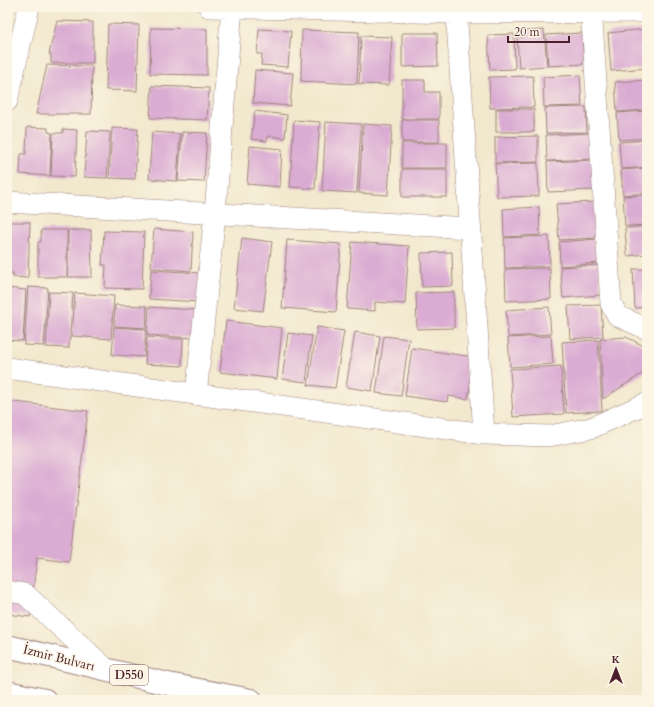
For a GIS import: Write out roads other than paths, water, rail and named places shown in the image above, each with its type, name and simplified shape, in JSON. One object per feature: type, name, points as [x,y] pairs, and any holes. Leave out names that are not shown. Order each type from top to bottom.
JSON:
[{"type":"highway","name":"İzmir Bulvarı","points":[[7,646],[168,684],[252,700]]},
{"type":"highway","points":[[7,692],[45,700]]},
{"type":"street","points":[[7,101],[29,7]]},
{"type":"street","points":[[209,7],[591,10],[647,12]]},
{"type":"street","points":[[196,395],[215,213],[232,7]]},
{"type":"street","points":[[456,10],[469,228],[484,434]]},
{"type":"street","points":[[591,10],[611,304],[618,316],[647,330]]},
{"type":"street","points":[[7,202],[469,228]]},
{"type":"street","points":[[7,368],[484,434],[549,436],[591,428],[647,403]]},
{"type":"street","points":[[7,591],[25,594],[107,670]]}]
